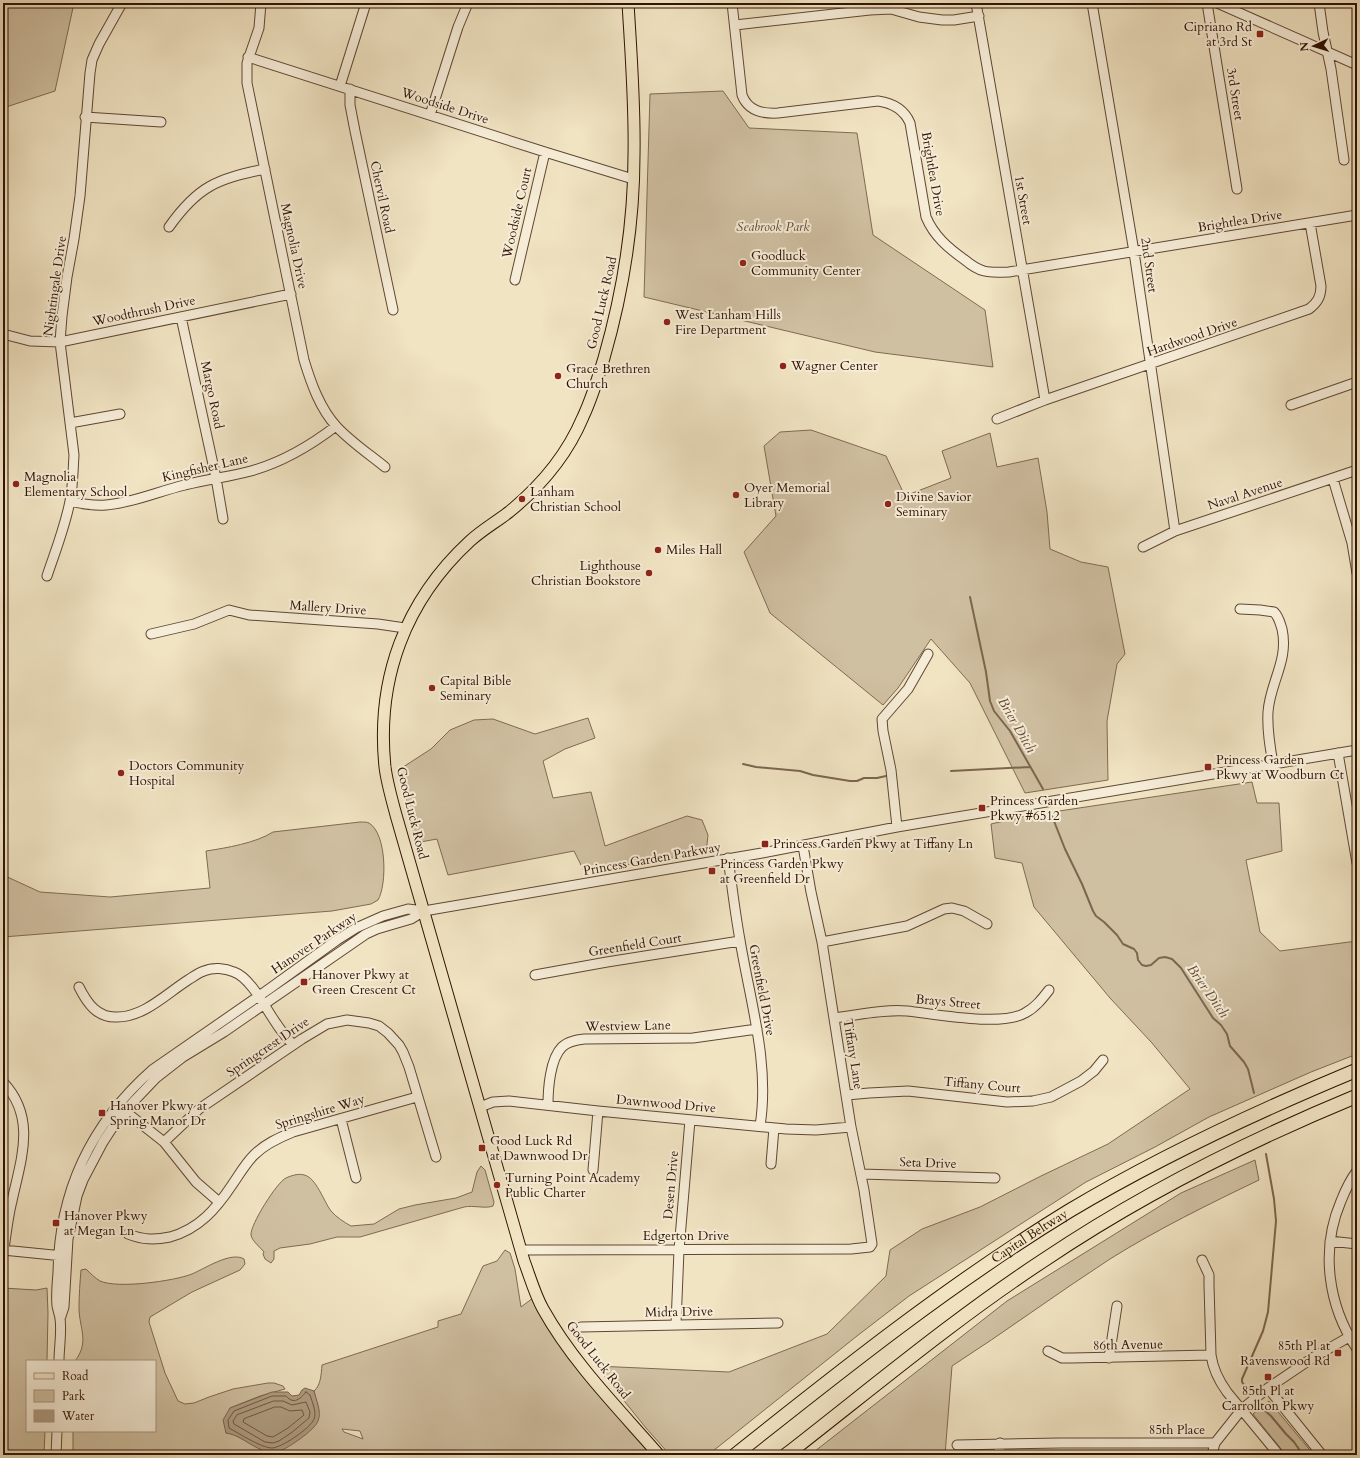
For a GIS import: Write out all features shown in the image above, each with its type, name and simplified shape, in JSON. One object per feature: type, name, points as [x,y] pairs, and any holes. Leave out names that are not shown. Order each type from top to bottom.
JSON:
[{"type":"highway","name":"Capital Beltway","points":[[735,1455],[828,1381],[936,1299],[988,1263],[1070,1211],[1197,1141],[1249,1116],[1357,1070]]},
{"type":"highway","points":[[786,1455],[952,1325],[1008,1284],[1083,1234],[1209,1163],[1357,1096]]},
{"type":"main road","name":"Good Luck Road","points":[[628,3],[633,98],[634,157],[632,207],[628,246],[619,301],[593,394],[576,432],[557,463],[539,485],[511,510],[472,540],[444,567],[427,589],[405,628],[393,664],[388,690],[384,729],[385,769],[396,815],[521,1250],[542,1308],[558,1334],[576,1358],[659,1455]]},
{"type":"street","name":"Nightingale Drive","points":[[47,576],[70,501],[73,474],[74,455],[60,342],[64,300],[80,196],[85,117],[92,60],[99,44],[122,3]]},
{"type":"street","name":"Magnolia Drive","points":[[262,3],[256,41],[248,57],[246,70],[247,87],[304,360],[310,379],[321,404],[336,426],[385,467]]},
{"type":"street","points":[[340,86],[366,3]]},
{"type":"street","points":[[430,115],[458,27],[468,3]]},
{"type":"street","name":"Brightlea Drive","points":[[732,3],[742,94],[744,100],[761,113],[878,101],[894,105],[903,112],[910,123],[926,216],[935,235],[947,247],[977,269],[991,273],[1022,270],[1357,215]]},
{"type":"street","name":"1st Street","points":[[976,3],[1045,400]]},
{"type":"street","name":"2nd Street","points":[[1092,3],[1134,252],[1175,532]]},
{"type":"street","name":"3rd Street","points":[[1207,3],[1237,189]]},
{"type":"street","points":[[1217,3],[1357,65]]},
{"type":"street","points":[[1319,3],[1331,69],[1344,160]]},
{"type":"street","points":[[735,25],[891,9],[919,17],[942,20],[954,20],[978,16]]},
{"type":"street","name":"Woodside Drive","points":[[248,57],[633,179]]},
{"type":"street","name":"Chervil Road","points":[[350,89],[355,131],[394,310]]},
{"type":"street","points":[[85,117],[161,122]]},
{"type":"street","name":"Woodside Court","points":[[515,280],[545,152]]},
{"type":"street","points":[[169,227],[188,203],[214,184],[234,176],[265,169]]},
{"type":"street","name":"Hardwood Drive","points":[[997,419],[1045,400],[1309,309],[1315,304],[1320,296],[1321,286],[1310,223]]},
{"type":"street","name":"Woodthrush Drive","points":[[3,334],[30,341],[60,342],[291,294]]},
{"type":"street","name":"Margo Road","points":[[181,317],[216,478],[223,519]]},
{"type":"street","points":[[1291,405],[1357,382]]},
{"type":"street","points":[[70,423],[120,414]]},
{"type":"street","name":"Kingfisher Lane","points":[[70,501],[85,504],[107,505],[126,502],[186,485],[250,471],[278,462],[311,444],[336,426]]},
{"type":"street","name":"Naval Avenue","points":[[1143,547],[1175,532],[1357,470]]},
{"type":"street","points":[[1333,479],[1354,543],[1357,573]]},
{"type":"street","points":[[1240,609],[1274,612],[1278,618],[1282,631],[1284,646],[1283,658],[1269,700],[1268,713],[1269,737],[1273,764]]},
{"type":"street","name":"Mallery Drive","points":[[151,634],[194,624],[229,610],[249,616],[378,624],[405,628]]},
{"type":"street","points":[[897,828],[891,770],[882,719],[908,689],[928,654]]},
{"type":"street","name":"Princess Garden Parkway","points":[[424,912],[803,846],[897,828],[1357,750]]},
{"type":"street","points":[[1338,753],[1357,863]]},
{"type":"street","name":"Tiffany Lane","points":[[803,846],[822,942],[851,1127],[861,1174],[872,1244],[868,1248],[851,1249]]},
{"type":"street","name":"Greenfield Drive","points":[[728,858],[740,941],[757,1029],[762,1069],[763,1096],[760,1126]]},
{"type":"street","points":[[822,942],[907,926],[944,909],[952,908],[964,911],[987,924]]},
{"type":"street","name":"Hanover Parkway","points":[[59,1360],[60,1319],[57,1307],[64,1216],[78,1167],[91,1142],[117,1104],[152,1070],[356,928],[383,916],[408,909],[424,912]]},
{"type":"street","name":"Hanover Parkway","points":[[62,1256],[77,1196],[83,1180],[103,1142],[125,1111],[146,1088],[162,1073],[183,1057],[366,934],[383,927],[411,919],[424,912]]},
{"type":"street","name":"Greenfield Court","points":[[535,975],[740,941]]},
{"type":"street","points":[[79,987],[84,998],[92,1008],[105,1016],[125,1017],[139,1013],[195,975],[210,969],[224,969],[235,972],[245,980],[293,1045]]},
{"type":"street","name":"Brays Street","points":[[834,1018],[888,1011],[906,1011],[979,1018],[1008,1018],[1024,1014],[1037,1004],[1049,990]]},
{"type":"street","name":"Springcrest Drive","points":[[164,1142],[200,1110],[293,1045],[319,1028],[334,1022],[347,1020],[375,1024],[388,1033],[403,1052],[436,1157]]},
{"type":"street","name":"Westview Lane","points":[[548,1105],[549,1084],[558,1054],[563,1046],[572,1041],[585,1039],[693,1038],[757,1029]]},
{"type":"street","name":"Tiffany Court","points":[[847,1096],[877,1092],[908,1092],[1007,1102],[1033,1101],[1051,1097],[1081,1082],[1094,1071],[1103,1060]]},
{"type":"street","points":[[3,1082],[9,1088],[19,1104],[23,1118],[24,1133],[21,1163],[3,1250],[62,1256]]},
{"type":"street","name":"Springshire Way","points":[[128,1234],[146,1240],[162,1239],[179,1234],[199,1223],[219,1202],[253,1156],[274,1140],[293,1132],[417,1098]]},
{"type":"street","name":"Dawnwood Drive","points":[[480,1107],[493,1102],[503,1101],[774,1128],[816,1130],[851,1127]]},
{"type":"street","points":[[117,1104],[164,1142],[196,1182],[219,1202]]},
{"type":"street","points":[[593,1170],[598,1111]]},
{"type":"street","points":[[341,1119],[356,1178]]},
{"type":"street","name":"Desen Drive","points":[[676,1324],[679,1250],[690,1120]]},
{"type":"street","points":[[771,1164],[774,1128]]},
{"type":"street","points":[[1357,1171],[1345,1192],[1333,1223],[1329,1262],[1332,1286],[1339,1316],[1353,1336],[1357,1349]]},
{"type":"street","name":"Seta Drive","points":[[861,1174],[994,1178]]},
{"type":"street","points":[[1330,1241],[1357,1244]]},
{"type":"street","name":"Edgerton Drive","points":[[521,1250],[851,1249]]},
{"type":"street","points":[[1202,1260],[1210,1284],[1212,1363],[1221,1383],[1279,1455]]},
{"type":"street","points":[[1109,1358],[1117,1306]]},
{"type":"street","name":"Midra Drive","points":[[581,1327],[778,1323]]},
{"type":"street","name":"85th Place","points":[[957,1445],[1215,1443],[1242,1409],[1268,1388],[1314,1357],[1353,1336]]},
{"type":"street","name":"86th Avenue","points":[[1048,1351],[1062,1358],[1211,1355]]},
{"type":"street","points":[[1268,1388],[1322,1455]]},
{"type":"street","points":[[56,1455],[57,1432]]},
{"type":"street","points":[[1212,1455],[1215,1443]]},
{"type":"street","points":[[1000,1444],[1000,1455]]},
{"type":"green space","points":[[3,3],[74,3],[55,91],[3,108]]},
{"type":"green space","name":"Seabrook Park","points":[[723,91],[749,128],[857,133],[873,235],[985,310],[993,367],[875,352],[644,297],[650,94]]},
{"type":"green space","points":[[811,430],[886,456],[905,496],[951,478],[942,451],[990,433],[997,467],[1038,458],[1047,512],[1050,549],[1081,562],[1108,567],[1125,654],[1117,664],[1107,721],[1108,780],[1025,793],[970,683],[931,639],[898,688],[883,705],[770,613],[744,552],[776,516],[764,446],[780,432]]},
{"type":"green space","points":[[588,718],[595,738],[565,749],[543,761],[553,798],[591,792],[605,846],[687,816],[702,820],[708,835],[706,853],[584,871],[574,851],[448,875],[437,839],[415,843],[400,769],[431,749],[450,730],[474,720],[493,719],[535,734]]},
{"type":"green space","points":[[1252,782],[1257,803],[1279,803],[1282,851],[1246,860],[1260,932],[1280,951],[1357,941],[1357,1054],[1311,1072],[1209,1117],[1155,1147],[1086,1182],[909,1296],[708,1455],[670,1455],[596,1366],[729,1372],[827,1334],[886,1276],[890,1250],[922,1229],[980,1207],[1108,1144],[1190,1089],[1152,1043],[1110,998],[1034,907],[1022,863],[995,858],[991,824],[1026,816]]},
{"type":"green space","points":[[360,822],[369,823],[375,829],[382,848],[384,860],[381,893],[378,900],[371,904],[332,911],[3,937],[3,875],[40,892],[110,897],[210,888],[206,851],[232,847],[250,842],[273,832]]},
{"type":"green space","points":[[1255,1160],[1259,1180],[1146,1237],[1090,1272],[952,1366],[945,1455],[810,1455],[1007,1301],[1181,1193]]},
{"type":"green space","points":[[481,1166],[485,1170],[494,1202],[493,1206],[464,1207],[360,1237],[337,1237],[310,1244],[280,1248],[274,1251],[274,1259],[271,1263],[265,1259],[263,1254],[264,1252],[254,1242],[251,1235],[259,1214],[271,1195],[282,1181],[292,1176],[302,1174],[312,1180],[331,1211],[351,1226],[374,1224],[399,1209],[456,1198],[472,1192],[477,1172]]},
{"type":"green space","points":[[505,1250],[510,1253],[515,1269],[521,1307],[537,1295],[542,1308],[659,1455],[73,1455],[73,1432],[156,1432],[156,1360],[76,1360],[82,1347],[83,1341],[79,1315],[81,1270],[86,1269],[100,1281],[108,1283],[132,1284],[184,1277],[232,1257],[244,1259],[245,1264],[240,1270],[192,1292],[150,1317],[149,1322],[165,1373],[178,1401],[185,1404],[194,1403],[233,1389],[268,1383],[283,1386],[285,1389],[260,1396],[230,1408],[226,1433],[233,1434],[262,1450],[319,1412],[314,1391],[319,1383],[322,1365],[438,1327],[438,1321],[461,1314],[483,1266],[497,1261]],"holes":[[[342,1429],[360,1431],[363,1439],[344,1432]]]},
{"type":"green space","points":[[3,1288],[36,1290],[47,1288],[47,1360],[26,1360],[26,1432],[45,1432],[44,1455],[3,1455]]},
{"type":"green space","points":[[1269,1401],[1314,1455],[1286,1455],[1253,1414]]},
{"type":"water","points":[[305,1388],[314,1391],[319,1410],[319,1417],[316,1425],[295,1443],[280,1451],[264,1451],[236,1436],[226,1433],[223,1420],[230,1408],[272,1392],[288,1392],[292,1396],[299,1395]]},
{"type":"waterway","name":"Brier Ditch","points":[[970,597],[986,672],[990,701],[994,711],[1010,731],[1043,789]]},
{"type":"waterway","points":[[743,764],[756,767],[800,771],[813,775],[850,781],[886,776]]},
{"type":"waterway","points":[[951,771],[1030,767]]},
{"type":"waterway","name":"Brier Ditch","points":[[1052,816],[1065,849],[1096,916],[1117,935],[1123,944],[1134,949],[1137,953],[1138,960],[1142,965],[1151,965],[1159,958],[1165,957],[1172,959],[1181,968],[1213,1018],[1221,1025],[1227,1034],[1230,1046],[1244,1062],[1248,1069],[1254,1093]]},
{"type":"waterway","name":"Brier Ditch","points":[[1248,1390],[1242,1382],[1242,1379],[1263,1331],[1268,1312],[1276,1221],[1274,1199],[1266,1154]]},
{"type":"waterway","name":"Brier Ditch","points":[[1262,1408],[1294,1442],[1303,1455]]},
{"type":"place","name":"Cipriano Rd at 3rd St","points":[[1260,34]]},
{"type":"place","name":"Goodluck Community Center","points":[[743,263]]},
{"type":"place","name":"West Lanham Hills Fire Department","points":[[667,322]]},
{"type":"place","name":"Wagner Center","points":[[783,366]]},
{"type":"place","name":"Grace Brethren Church","points":[[558,376]]},
{"type":"place","name":"Magnolia Elementary School","points":[[16,484]]},
{"type":"place","name":"Oyer Memorial Library","points":[[736,495]]},
{"type":"place","name":"Lanham Christian School","points":[[522,499]]},
{"type":"place","name":"Divine Savior Seminary","points":[[888,504]]},
{"type":"place","name":"Miles Hall","points":[[658,550]]},
{"type":"place","name":"Lighthouse Christian Bookstore","points":[[649,573]]},
{"type":"place","name":"Capital Bible Seminary","points":[[432,688]]},
{"type":"place","name":"Princess Garden Pkwy at Woodburn Ct","points":[[1208,767]]},
{"type":"place","name":"Doctors Community Hospital","points":[[121,773]]},
{"type":"place","name":"Princess Garden Pkwy #6512","points":[[982,808]]},
{"type":"place","name":"Princess Garden Pkwy at Tiffany Ln","points":[[765,844]]},
{"type":"place","name":"Princess Garden Pkwy at Greenfield Dr","points":[[712,871]]},
{"type":"place","name":"Hanover Pkwy at Green Crescent Ct","points":[[304,982]]},
{"type":"place","name":"Hanover Pkwy at Spring Manor Dr","points":[[102,1113]]},
{"type":"place","name":"Good Luck Rd at Dawnwood Dr","points":[[482,1148]]},
{"type":"place","name":"Turning Point Academy Public Charter","points":[[497,1185]]},
{"type":"place","name":"Hanover Pkwy at Megan Ln","points":[[56,1223]]},
{"type":"place","name":"85th Pl at Ravenswood Rd","points":[[1338,1353]]},
{"type":"place","name":"85th Pl at Carrollton Pkwy","points":[[1268,1377]]}]
